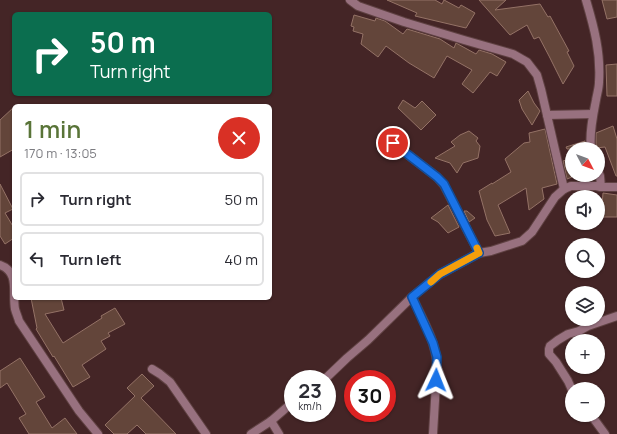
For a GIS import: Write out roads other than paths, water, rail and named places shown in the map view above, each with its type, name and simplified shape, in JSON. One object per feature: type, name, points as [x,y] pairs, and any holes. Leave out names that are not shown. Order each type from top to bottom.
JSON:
[{"type":"street","points":[[350,0],[358,6],[404,22],[513,54],[527,62],[537,75],[564,189]]},
{"type":"street","points":[[586,0],[595,34],[599,60],[599,83],[593,114],[591,142]]},
{"type":"street","points":[[547,115],[593,114]]},
{"type":"street","points":[[393,143],[444,184],[479,253]]},
{"type":"street","points":[[601,182],[602,187]]},
{"type":"street","points":[[334,370],[412,297],[440,274],[479,253],[491,251],[522,241],[532,232],[555,197],[564,189],[571,186],[617,187]]},
{"type":"street","points":[[0,265],[9,270],[12,275]]},
{"type":"street","points":[[412,297],[433,343],[437,357],[433,434]]},
{"type":"street","points":[[14,300],[15,311],[19,321],[79,411],[98,434]]},
{"type":"street","points":[[568,382],[549,354],[550,346],[568,334],[617,316]]},
{"type":"street","points":[[152,369],[170,382],[206,434]]},
{"type":"street","points":[[251,434],[271,421],[284,410]]},
{"type":"street","points":[[271,421],[279,434]]},
{"type":"street","points":[[596,422],[606,434]]}]
